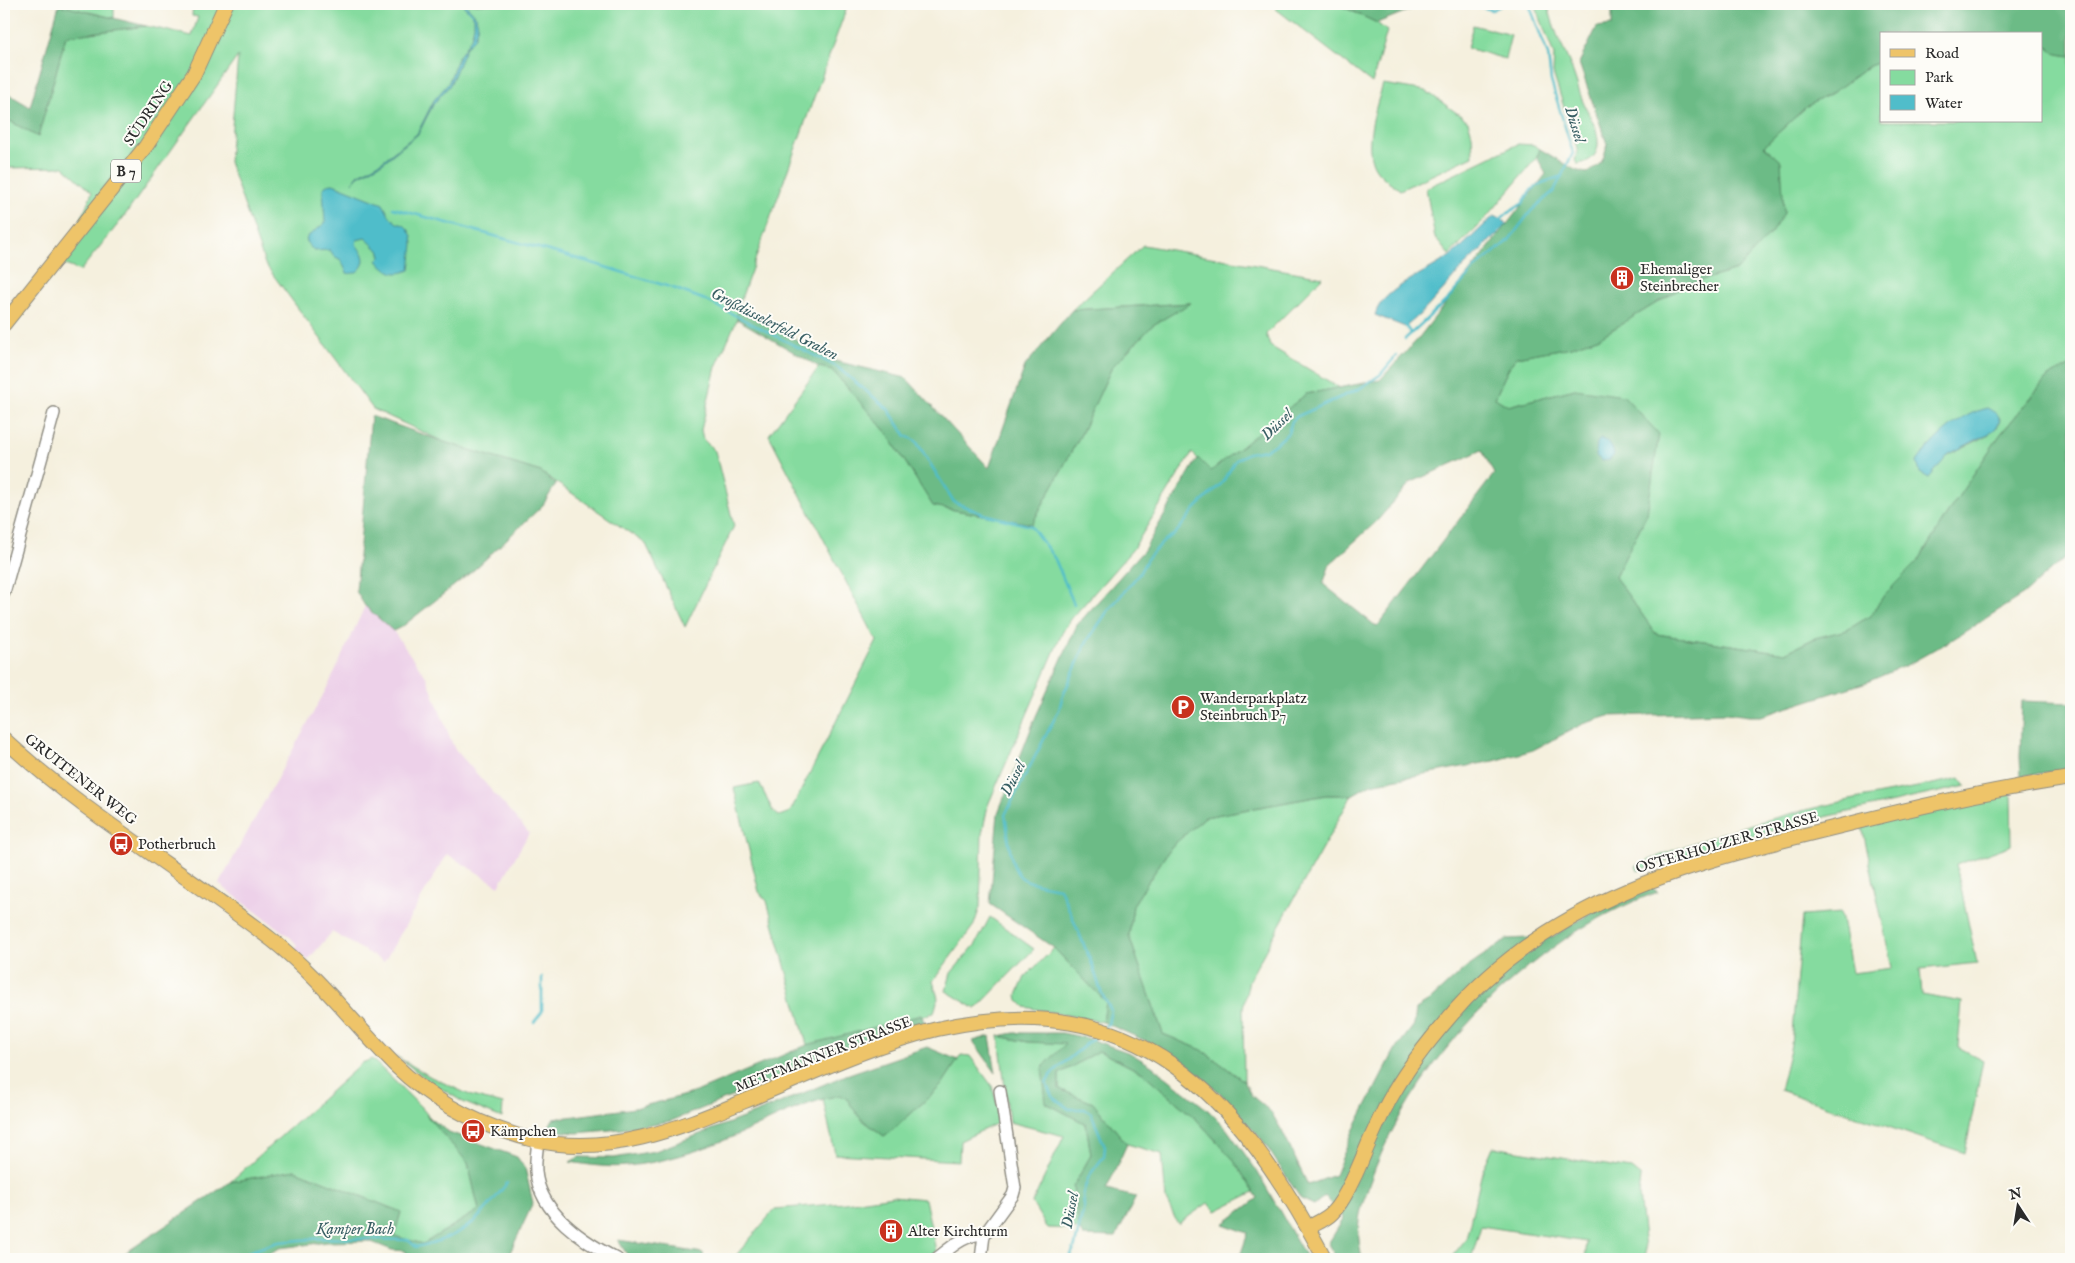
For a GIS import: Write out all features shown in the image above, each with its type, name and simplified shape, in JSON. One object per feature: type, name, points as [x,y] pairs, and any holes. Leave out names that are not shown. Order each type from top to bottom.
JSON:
[{"type":"main road","name":"SÜDRING","points":[[4,324],[146,146],[194,74],[226,4]]},
{"type":"main road","name":"GRUITENER WEG","points":[[4,739],[49,778],[271,940],[306,970]]},
{"type":"main road","name":"OSTERHOLZER STRASSE","points":[[1308,1228],[1325,1219],[1342,1201],[1393,1092],[1447,1019],[1502,965],[1535,939],[1570,918],[1634,886],[1708,861],[1806,834],[1907,810],[2071,778]]},
{"type":"main road","name":"METTMANNER STRASSE","points":[[306,970],[395,1065],[419,1086],[450,1107],[478,1122],[538,1141],[594,1144],[627,1142],[650,1137],[702,1120],[877,1047],[939,1029],[1010,1018],[1074,1024],[1109,1033],[1156,1054],[1186,1074],[1214,1098],[1256,1146],[1308,1228],[1325,1259]]},
{"type":"street","points":[[4,592],[54,413]]},
{"type":"street","points":[[981,1259],[984,1234],[1013,1195],[1014,1188],[1000,1090]]},
{"type":"street","points":[[538,1141],[536,1173],[550,1206],[560,1219],[582,1238],[617,1259]]},
{"type":"street","points":[[936,1259],[949,1248],[968,1237],[984,1234]]},
{"type":"shaded area","points":[[365,606],[393,631],[427,678],[454,748],[529,833],[499,886],[447,854],[384,962],[332,932],[308,960],[295,950],[298,946],[290,937],[219,884],[329,684]]},
{"type":"green space","points":[[53,4],[114,4],[114,18],[59,5]]},
{"type":"green space","points":[[193,4],[848,4],[738,307],[737,319],[716,367],[701,430],[703,439],[715,451],[734,526],[685,627],[646,544],[541,472],[444,442],[373,409],[265,264],[229,162],[238,56],[123,218],[80,271],[63,264],[92,192],[64,167],[4,168],[4,121],[10,121],[38,137],[66,36],[146,26],[192,36],[198,17],[192,16]]},
{"type":"green space","points":[[1276,4],[1337,4],[1377,23],[1387,31],[1372,83],[1276,9]]},
{"type":"green space","points":[[1337,4],[1425,4],[1377,23]]},
{"type":"green space","points":[[1535,4],[1548,4],[1583,102],[1595,128],[1598,139],[1596,153],[1585,162],[1577,164],[1575,160],[1578,151],[1553,73],[1554,55]]},
{"type":"green space","points":[[1612,4],[2071,4],[2071,56],[2058,54],[2042,44],[2042,32],[1880,32],[1880,62],[1869,66],[1832,93],[1807,106],[1764,146],[1781,161],[1784,213],[1771,233],[1737,270],[1688,284],[1600,337],[1571,347],[1516,357],[1508,369],[1495,398],[1508,406],[1575,389],[1624,396],[1659,434],[1647,514],[1615,577],[1656,634],[1785,653],[1815,638],[1847,630],[1870,616],[1885,594],[1919,560],[1952,506],[2000,435],[2048,377],[2071,365],[2071,552],[2024,594],[1950,641],[1909,664],[1867,682],[1761,716],[1726,713],[1609,716],[1583,724],[1533,750],[1494,761],[1371,784],[1352,795],[1326,795],[1205,817],[1171,847],[1133,905],[1129,936],[1163,1034],[1202,1050],[1244,1081],[1251,1095],[1271,1112],[1308,1185],[1335,1175],[1353,1131],[1395,1050],[1414,1025],[1416,1009],[1429,1001],[1465,968],[1507,939],[1552,937],[1604,905],[1649,886],[1658,892],[1606,915],[1569,936],[1528,967],[1471,1020],[1445,1050],[1422,1082],[1401,1115],[1383,1150],[1360,1214],[1359,1236],[1362,1259],[1337,1259],[1328,1244],[1344,1218],[1325,1196],[1314,1205],[1301,1199],[1263,1141],[1219,1092],[1190,1069],[1146,1041],[1103,1022],[1106,1002],[1054,948],[990,904],[998,813],[1036,716],[1077,625],[1144,550],[1198,458],[1211,471],[1306,394],[1380,380],[1417,340],[1546,174],[1537,157],[1540,149],[1575,170],[1587,173],[1602,162],[1607,144],[1579,63],[1597,27],[1612,25]],"holes":[[[1482,450],[1494,474],[1377,627],[1323,584],[1330,564],[1377,521],[1410,483]]]},
{"type":"green space","points":[[59,5],[146,26],[66,36],[38,137],[10,121],[4,121],[4,94],[7,93],[30,107]]},
{"type":"green space","points":[[1473,25],[1511,35],[1505,59],[1467,48]]},
{"type":"green space","points":[[2042,44],[2058,54],[2071,56],[2071,365],[2048,377],[2000,435],[1952,506],[1919,560],[1885,594],[1870,616],[1847,630],[1815,638],[1785,653],[1656,634],[1615,577],[1647,514],[1575,389],[1508,406],[1495,398],[1508,369],[1516,357],[1571,347],[1600,337],[1688,284],[1737,270],[1784,213],[1782,191],[1764,146],[1807,106],[1832,93],[1869,66],[1880,62],[1880,122],[2042,122]],"holes":[[[1970,415],[2000,419],[1999,425],[1987,436],[1943,459],[1922,454],[1948,429]]]},
{"type":"green space","points":[[1383,84],[1426,91],[1468,121],[1472,135],[1473,156],[1400,190],[1386,179],[1378,172],[1370,153],[1371,129]]},
{"type":"green space","points":[[1518,144],[1534,145],[1540,149],[1537,157],[1488,216],[1449,255],[1435,238],[1426,188]]},
{"type":"green space","points":[[1143,245],[1323,277],[1266,334],[1270,346],[1340,388],[1306,394],[1211,472],[1192,453],[1133,549],[1072,618],[1063,631],[988,805],[982,834],[980,907],[974,925],[933,981],[938,998],[934,1013],[807,1045],[767,901],[759,892],[734,788],[759,783],[773,811],[779,816],[790,812],[877,641],[769,435],[819,367],[832,370],[887,433],[933,506],[1032,524],[1081,434],[1112,367],[1153,325],[1190,303],[1072,310]]},
{"type":"green space","points":[[1191,303],[1153,325],[1112,367],[1081,434],[1032,524],[933,506],[887,433],[832,370],[819,367],[737,319],[738,307],[835,361],[906,378],[989,468],[1025,366],[1072,310]]},
{"type":"green space","points":[[371,416],[444,442],[541,472],[556,484],[543,505],[475,569],[403,626],[393,631],[365,606],[356,591]]},
{"type":"green space","points":[[2022,701],[2071,703],[2071,769],[2021,776]]},
{"type":"green space","points":[[1960,778],[1966,786],[1807,821],[1667,860],[1638,871],[1636,866],[1699,841],[1763,821],[1825,805]]},
{"type":"green space","points":[[2011,794],[2012,845],[1956,865],[1977,963],[1920,969],[1922,995],[1962,1002],[1958,1047],[1983,1060],[1965,1153],[1780,1090],[1791,1045],[1802,916],[1841,913],[1852,973],[1892,968],[1862,826]]},
{"type":"green space","points":[[1326,795],[1352,795],[1249,980],[1243,1008],[1244,1081],[1202,1050],[1163,1034],[1129,936],[1133,905],[1171,847],[1205,817]]},
{"type":"green space","points":[[990,917],[1034,949],[976,1009],[946,991],[951,973],[976,944]]},
{"type":"green space","points":[[1054,948],[1106,1002],[1103,1022],[1025,1007],[1018,1000],[1017,995],[1025,977]]},
{"type":"green space","points":[[921,1015],[925,1023],[895,1031],[671,1121],[622,1129],[576,1133],[547,1130],[553,1119],[635,1108],[696,1092],[807,1045]]},
{"type":"green space","points":[[1014,1033],[1062,1033],[1087,1038],[1130,1053],[1152,1066],[1208,1110],[1226,1128],[1257,1171],[1307,1259],[1239,1259],[1248,1233],[1223,1224],[1258,1198],[1232,1158],[1197,1120],[1143,1073],[1099,1051],[1059,1074],[1059,1089],[1093,1103],[1127,1144],[1106,1190],[1136,1197],[1116,1237],[1083,1236],[1079,1229],[1073,1187],[1091,1155],[1086,1124],[1046,1103],[1042,1068],[1065,1044],[1028,1042],[999,1036]]},
{"type":"green space","points":[[990,1036],[996,1073],[973,1041]]},
{"type":"green space","points":[[999,1036],[1028,1042],[1066,1043],[1046,1103],[1086,1124],[1091,1155],[1073,1187],[1079,1229],[1047,1228],[1032,1203],[1064,1136],[1009,1122]]},
{"type":"green space","points":[[927,1047],[958,1060],[941,1086],[884,1136],[860,1118],[847,1099],[840,1095],[797,1108],[744,1132],[680,1156],[620,1167],[570,1162],[579,1157],[614,1158],[655,1151],[756,1113],[846,1075]]},
{"type":"green space","points":[[1099,1051],[1143,1073],[1197,1120],[1232,1158],[1254,1192],[1216,1211],[1208,1203],[1178,1224],[1166,1200],[1162,1154],[1127,1144],[1093,1103],[1059,1089],[1059,1074]]},
{"type":"green space","points":[[961,1055],[970,1056],[992,1086],[1002,1121],[960,1141],[959,1161],[835,1154],[823,1099],[840,1095],[847,1099],[860,1118],[884,1136],[941,1086]]},
{"type":"green space","points":[[396,1056],[431,1077],[472,1096],[503,1104],[502,1118],[463,1102],[429,1081]]},
{"type":"green space","points":[[372,1059],[421,1107],[468,1163],[479,1210],[423,1244],[394,1236],[401,1212],[295,1170],[230,1182],[362,1063]]},
{"type":"green space","points":[[426,1115],[449,1132],[517,1157],[525,1168],[533,1203],[507,1259],[487,1259],[477,1252],[470,1259],[406,1259],[406,1251],[392,1250],[369,1241],[327,1242],[280,1248],[258,1259],[119,1259],[230,1182],[295,1170],[401,1212],[394,1236],[423,1244],[479,1210],[468,1163]]},
{"type":"green space","points":[[1493,1147],[1631,1169],[1641,1177],[1639,1195],[1646,1257],[1649,1259],[1585,1259],[1587,1242],[1481,1226],[1471,1259],[1450,1259],[1466,1239],[1482,1172]]},
{"type":"green space","points":[[893,1196],[925,1199],[936,1251],[925,1259],[733,1259],[775,1209],[845,1203]]},
{"type":"green space","points":[[618,1240],[703,1253],[704,1259],[636,1259],[628,1256]]},
{"type":"water","points":[[462,4],[465,4],[476,16],[478,25],[474,39],[466,47],[450,85],[434,103],[418,134],[382,163],[358,176],[352,183],[358,175],[381,162],[417,134],[434,100],[448,84],[458,58],[471,38],[474,26],[474,17]]},
{"type":"water","points":[[333,184],[383,204],[390,217],[408,229],[412,236],[413,244],[410,270],[399,273],[389,271],[377,261],[381,256],[379,250],[365,238],[357,240],[356,244],[364,262],[360,269],[354,273],[347,273],[341,260],[334,256],[330,250],[314,251],[306,242],[307,237],[325,223],[323,188]]},
{"type":"water","points":[[1494,216],[1502,219],[1507,224],[1465,265],[1414,320],[1405,327],[1375,315],[1379,305],[1396,289],[1450,256]]},
{"type":"water","points":[[1987,408],[1999,418],[1999,424],[1994,431],[1949,454],[1929,478],[1920,473],[1917,462],[1930,445],[1957,422],[1977,411]]},
{"type":"water","points":[[1600,439],[1608,442],[1611,446],[1614,455],[1610,460],[1602,461],[1596,456],[1597,443]]},
{"type":"waterway","name":"Düssel","points":[[1470,4],[1492,10],[1504,4]]},
{"type":"waterway","name":"Düssel","points":[[1405,339],[1448,299],[1475,268],[1509,240],[1531,211],[1554,191],[1573,153],[1551,81],[1548,55],[1529,4]]},
{"type":"waterway","points":[[1501,219],[1523,203],[1530,191],[1542,183],[1562,176]]},
{"type":"waterway","name":"Großdüsselerfeld Graben","points":[[393,208],[589,262],[673,288],[705,300],[837,367],[888,409],[906,436],[916,441],[954,502],[983,514],[1031,526],[1055,559],[1074,604]]},
{"type":"waterway","points":[[1405,325],[1411,334]]},
{"type":"waterway","name":"Düssel","points":[[1104,1027],[1108,1024],[1111,1010],[1102,994],[1092,964],[1060,888],[1030,882],[1017,873],[1010,849],[1005,815],[1059,710],[1062,698],[1086,643],[1107,612],[1139,574],[1147,559],[1165,540],[1175,534],[1196,508],[1222,483],[1236,460],[1248,453],[1266,450],[1288,433],[1292,421],[1298,416],[1359,389],[1380,375],[1396,356]]},
{"type":"waterway","name":"Kamper Bach","points":[[534,1022],[542,1012],[542,978]]},
{"type":"waterway","name":"Düssel","points":[[1069,1259],[1075,1246],[1084,1206],[1083,1193],[1089,1176],[1104,1156],[1105,1147],[1091,1113],[1085,1109],[1069,1109],[1052,1096],[1046,1083],[1052,1073],[1097,1035]]},
{"type":"waterway","name":"Kamper Bach","points":[[241,1259],[248,1252],[278,1242],[323,1238],[408,1240],[416,1247],[433,1243],[447,1238],[469,1225],[487,1208],[507,1183]]},
{"type":"place","name":"Ehemaliger Steinbrecher","points":[[1622,278]]},
{"type":"place","name":"Wanderparkplatz Steinbruch P7","points":[[1183,707]]},
{"type":"place","name":"Potherbruch","points":[[121,844]]},
{"type":"place","name":"Kämpchen","points":[[473,1131]]},
{"type":"place","name":"Alter Kirchturm","points":[[891,1231]]}]
